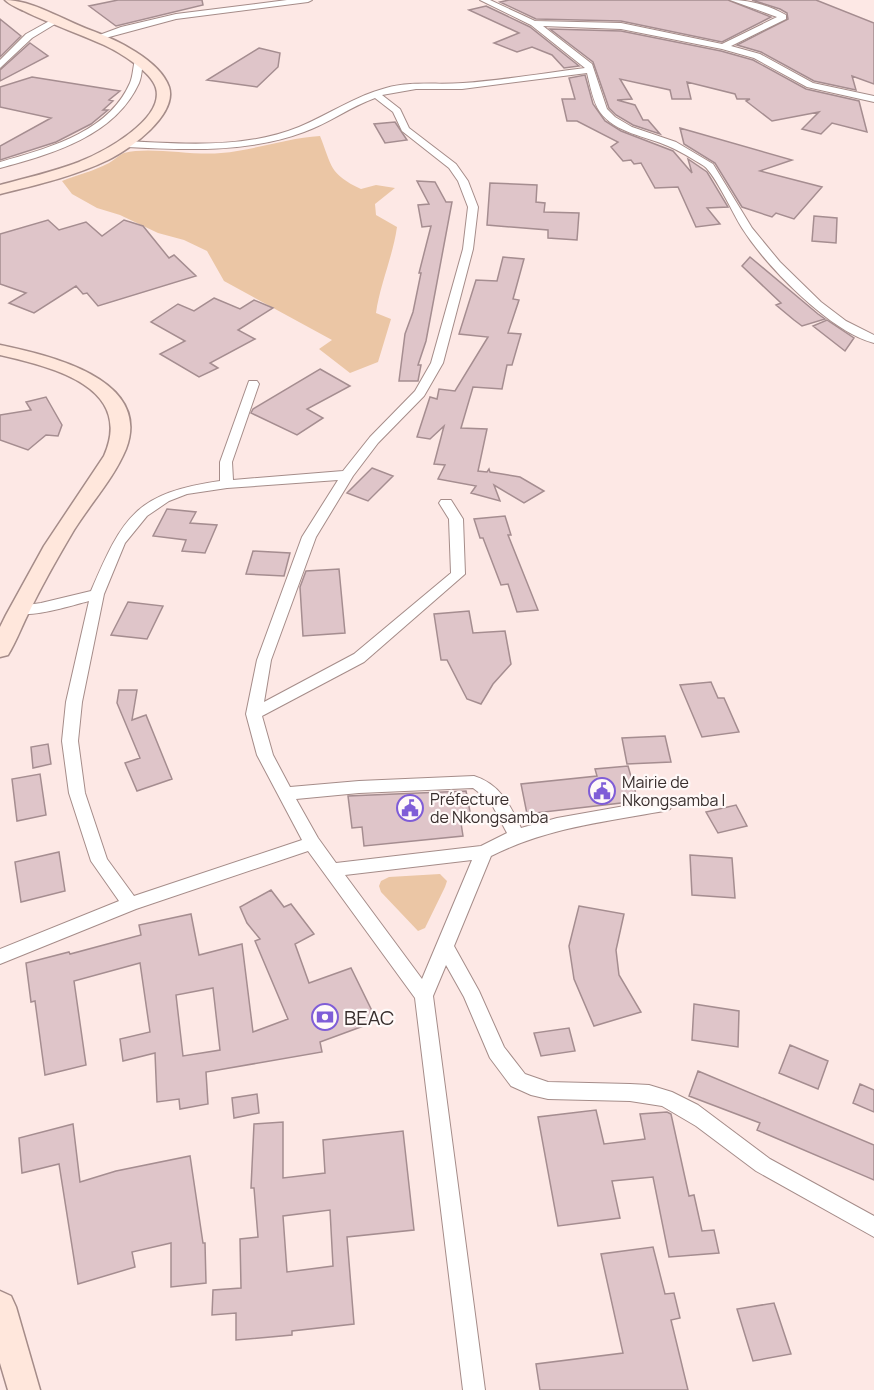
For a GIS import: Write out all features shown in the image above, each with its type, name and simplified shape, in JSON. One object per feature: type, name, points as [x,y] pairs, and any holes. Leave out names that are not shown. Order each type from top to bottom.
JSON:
[{"type":"street","points":[[0,189],[86,164],[127,144],[148,125],[160,109],[164,95],[160,82],[139,60],[98,37],[11,0]]},
{"type":"street","points":[[98,37],[186,13],[308,0]]},
{"type":"street","points":[[484,0],[534,22],[583,59],[590,70],[603,110],[612,119],[629,129],[673,144],[710,166],[748,229],[776,264],[833,316],[874,340]]},
{"type":"street","points":[[723,47],[783,17],[773,11],[740,1]]},
{"type":"street","points":[[0,65],[29,36],[56,21]]},
{"type":"street","points":[[534,22],[621,26],[723,47],[757,56],[810,85],[874,99]]},
{"type":"street","points":[[0,165],[70,143],[96,127],[117,107],[132,86],[139,60]]},
{"type":"street","points":[[127,144],[207,147],[264,140],[316,125],[375,94],[402,88],[462,86],[590,70]]},
{"type":"street","points":[[375,94],[397,111],[405,129],[453,166],[463,181],[473,207],[473,223],[468,249],[437,363],[420,393],[374,440],[347,475],[309,537],[264,660],[254,714],[265,755],[312,843],[424,996]]},
{"type":"street","points":[[0,350],[80,374],[98,386],[120,415],[120,434],[116,448],[75,512],[18,610],[0,650]]},
{"type":"street","points":[[227,484],[226,462],[253,384]]},
{"type":"street","points":[[130,904],[99,861],[77,793],[70,741],[74,702],[98,594],[119,542],[142,513],[164,498],[185,490],[227,484],[347,475]]},
{"type":"street","points":[[254,714],[359,658],[458,574],[456,519],[446,503]]},
{"type":"street","points":[[18,610],[41,608],[98,594]]},
{"type":"street","points":[[285,794],[359,787],[474,782],[484,785],[497,799],[516,836]]},
{"type":"street","points":[[331,870],[484,852],[516,836],[557,824],[664,806]]},
{"type":"street","points":[[0,957],[130,904],[312,843]]},
{"type":"street","points":[[474,1390],[424,996],[484,852]]},
{"type":"street","points":[[444,945],[473,996],[506,1069],[520,1082],[544,1090],[594,1093],[636,1092],[664,1098],[686,1109],[762,1164],[874,1227]]},
{"type":"street","points":[[0,1307],[24,1390]]},
{"type":"shaded area","points":[[320,136],[333,168],[343,179],[361,189],[376,185],[395,188],[375,204],[376,215],[397,227],[376,313],[391,319],[378,362],[350,373],[319,349],[332,340],[224,281],[207,251],[184,240],[158,233],[120,215],[97,208],[72,194],[62,181],[103,166],[124,153],[134,151],[221,153]]},
{"type":"shaded area","points":[[440,874],[447,881],[445,887],[425,928],[418,931],[381,892],[379,886],[381,881],[389,877]]},
{"type":"building","points":[[118,0],[202,0],[203,5],[116,26],[89,6]]},
{"type":"building","points":[[509,0],[728,0],[771,17],[722,42],[621,21],[536,19],[500,2]]},
{"type":"building","points":[[752,0],[816,0],[874,23],[874,84],[852,76],[856,90],[814,81],[761,52],[737,45],[788,19],[787,13],[780,9]]},
{"type":"building","points":[[486,6],[530,27],[579,66],[564,68],[552,55],[532,47],[517,52],[494,43],[519,33],[469,10]]},
{"type":"building","points":[[0,19],[21,36],[0,57]]},
{"type":"building","points":[[550,29],[621,31],[721,51],[753,60],[806,89],[859,101],[867,132],[832,123],[821,134],[802,129],[819,112],[772,121],[746,101],[750,99],[737,99],[735,94],[687,82],[691,99],[672,99],[670,90],[620,79],[632,99],[617,100],[635,105],[643,120],[648,120],[660,134],[633,125],[616,115],[609,108],[593,62]]},
{"type":"building","points":[[30,43],[48,56],[0,81],[0,70]]},
{"type":"building","points":[[259,48],[280,53],[278,67],[257,87],[207,80]]},
{"type":"building","points":[[585,75],[593,104],[605,121],[621,131],[673,151],[692,173],[688,159],[707,172],[728,207],[707,208],[720,224],[696,227],[678,187],[655,188],[641,163],[634,164],[631,160],[623,161],[611,147],[618,142],[577,121],[567,121],[562,99],[575,99],[569,78]]},
{"type":"building","points":[[32,77],[120,91],[109,100],[113,101],[103,110],[108,110],[91,124],[56,142],[0,160],[0,146],[51,118],[0,107],[0,87]]},
{"type":"building","points":[[395,122],[407,140],[385,143],[374,124]]},
{"type":"building","points":[[680,128],[792,160],[760,171],[822,187],[794,219],[776,213],[772,217],[742,207],[715,163],[684,144]]},
{"type":"building","points":[[417,181],[435,182],[446,202],[452,202],[426,341],[418,365],[421,365],[418,381],[399,381],[405,334],[413,312],[421,273],[419,273],[431,226],[422,227],[418,205],[429,204]]},
{"type":"building","points":[[490,183],[537,185],[536,202],[545,203],[544,212],[579,213],[577,240],[548,238],[548,230],[487,225]]},
{"type":"building","points":[[814,216],[837,218],[836,243],[812,241]]},
{"type":"building","points":[[48,220],[59,230],[86,222],[102,236],[124,220],[143,226],[169,258],[174,255],[196,276],[98,306],[87,293],[83,294],[76,286],[34,313],[9,303],[26,293],[0,284],[0,234]]},
{"type":"building","points":[[503,257],[524,259],[513,299],[519,300],[508,333],[521,334],[512,365],[507,365],[502,389],[473,387],[461,428],[487,429],[478,471],[487,472],[489,469],[490,472],[520,477],[544,491],[524,503],[494,485],[500,501],[471,493],[476,486],[438,479],[445,465],[434,464],[444,426],[430,439],[417,437],[430,397],[437,399],[439,389],[455,391],[488,337],[459,334],[476,280],[497,281]]},
{"type":"building","points":[[750,257],[825,319],[802,326],[794,320],[776,305],[781,303],[742,266]]},
{"type":"building","points":[[214,298],[240,309],[254,300],[273,308],[238,330],[255,339],[210,363],[218,368],[199,377],[160,354],[185,341],[151,322],[178,304],[194,311]]},
{"type":"building","points":[[827,320],[854,338],[845,351],[813,326]]},
{"type":"building","points":[[320,369],[350,386],[307,409],[323,418],[297,435],[251,413],[253,409]]},
{"type":"building","points":[[46,397],[62,425],[58,436],[46,435],[28,450],[0,440],[0,415],[31,410],[26,402]]},
{"type":"building","points":[[372,468],[393,476],[368,501],[347,493]]},
{"type":"building","points":[[167,509],[196,512],[190,523],[217,525],[205,553],[182,551],[186,540],[153,536]]},
{"type":"building","points":[[505,516],[511,535],[508,535],[538,610],[517,612],[508,584],[501,585],[474,519]]},
{"type":"building","points":[[253,551],[290,553],[284,576],[246,574]]},
{"type":"building","points":[[339,569],[345,633],[303,636],[300,587],[306,571]]},
{"type":"building","points":[[128,602],[163,606],[147,639],[111,635]]},
{"type":"building","points":[[469,611],[473,633],[505,631],[511,664],[493,684],[481,704],[467,699],[447,660],[441,660],[434,614]]},
{"type":"building","points":[[711,682],[718,698],[724,698],[739,732],[702,737],[680,685]]},
{"type":"building","points":[[119,690],[137,690],[132,720],[146,715],[172,779],[137,791],[125,763],[140,758],[117,703]]},
{"type":"building","points":[[665,736],[671,762],[627,764],[622,738]]},
{"type":"building","points":[[48,744],[51,764],[33,768],[31,747]]},
{"type":"building","name":"Mairie de Nkongsamba I","points":[[628,766],[638,801],[527,814],[521,784],[597,776],[595,769]]},
{"type":"building","points":[[40,774],[46,815],[17,821],[12,779]]},
{"type":"building","name":"Préfecture de Nkongsamba","points":[[466,791],[472,822],[461,823],[463,836],[364,846],[362,827],[352,828],[348,796]]},
{"type":"building","points":[[736,805],[747,826],[718,833],[706,812]]},
{"type":"building","points":[[59,852],[65,891],[21,902],[15,862]]},
{"type":"building","points":[[690,855],[732,858],[735,898],[692,895]]},
{"type":"building","points":[[271,890],[284,907],[291,904],[314,934],[295,944],[309,983],[351,968],[377,1021],[320,1042],[322,1052],[206,1072],[208,1104],[180,1109],[179,1099],[157,1102],[155,1053],[123,1061],[120,1039],[150,1032],[140,963],[74,981],[86,1065],[45,1075],[35,1001],[31,1002],[26,963],[141,935],[139,925],[191,914],[199,955],[242,944],[253,1032],[288,1019],[255,941],[260,939],[247,923],[240,907]],"holes":[[[213,988],[220,1050],[183,1056],[176,995]]]},
{"type":"building","points":[[579,906],[624,914],[616,950],[619,975],[641,1012],[594,1026],[574,979],[569,946]]},
{"type":"building","points":[[694,1004],[739,1011],[738,1047],[692,1040]]},
{"type":"building","points":[[569,1028],[575,1051],[541,1056],[534,1033]]},
{"type":"building","points":[[790,1045],[828,1061],[818,1089],[779,1073]]},
{"type":"building","points":[[698,1071],[874,1145],[874,1180],[757,1130],[760,1123],[689,1096]]},
{"type":"building","points":[[860,1084],[874,1090],[874,1112],[853,1103]]},
{"type":"building","points":[[257,1094],[259,1113],[234,1118],[232,1098]]},
{"type":"building","points":[[596,1110],[604,1144],[645,1139],[640,1114],[667,1112],[671,1114],[689,1196],[694,1195],[702,1231],[714,1230],[719,1253],[669,1257],[653,1177],[612,1181],[620,1218],[558,1226],[538,1117]]},
{"type":"building","points":[[283,1122],[283,1178],[325,1173],[323,1140],[403,1131],[414,1230],[347,1237],[354,1324],[292,1331],[292,1335],[236,1340],[236,1313],[212,1315],[213,1290],[241,1288],[240,1239],[258,1237],[254,1188],[251,1188],[254,1124]],"holes":[[[330,1210],[333,1266],[287,1272],[283,1216]]]},
{"type":"building","points":[[73,1124],[80,1182],[116,1171],[190,1156],[203,1243],[205,1243],[206,1283],[171,1287],[171,1243],[132,1252],[135,1267],[78,1284],[59,1164],[22,1173],[19,1138]]},
{"type":"building","points":[[653,1247],[665,1294],[674,1293],[680,1318],[671,1320],[688,1390],[540,1390],[536,1364],[623,1353],[601,1254]]},
{"type":"building","points":[[774,1303],[791,1354],[753,1361],[737,1309]]},
{"type":"place","name":"Mairie de Nkongsamba I","points":[[602,791]]},
{"type":"place","name":"Préfecture de Nkongsamba","points":[[410,808]]},
{"type":"place","name":"BEAC","points":[[325,1017]]}]
